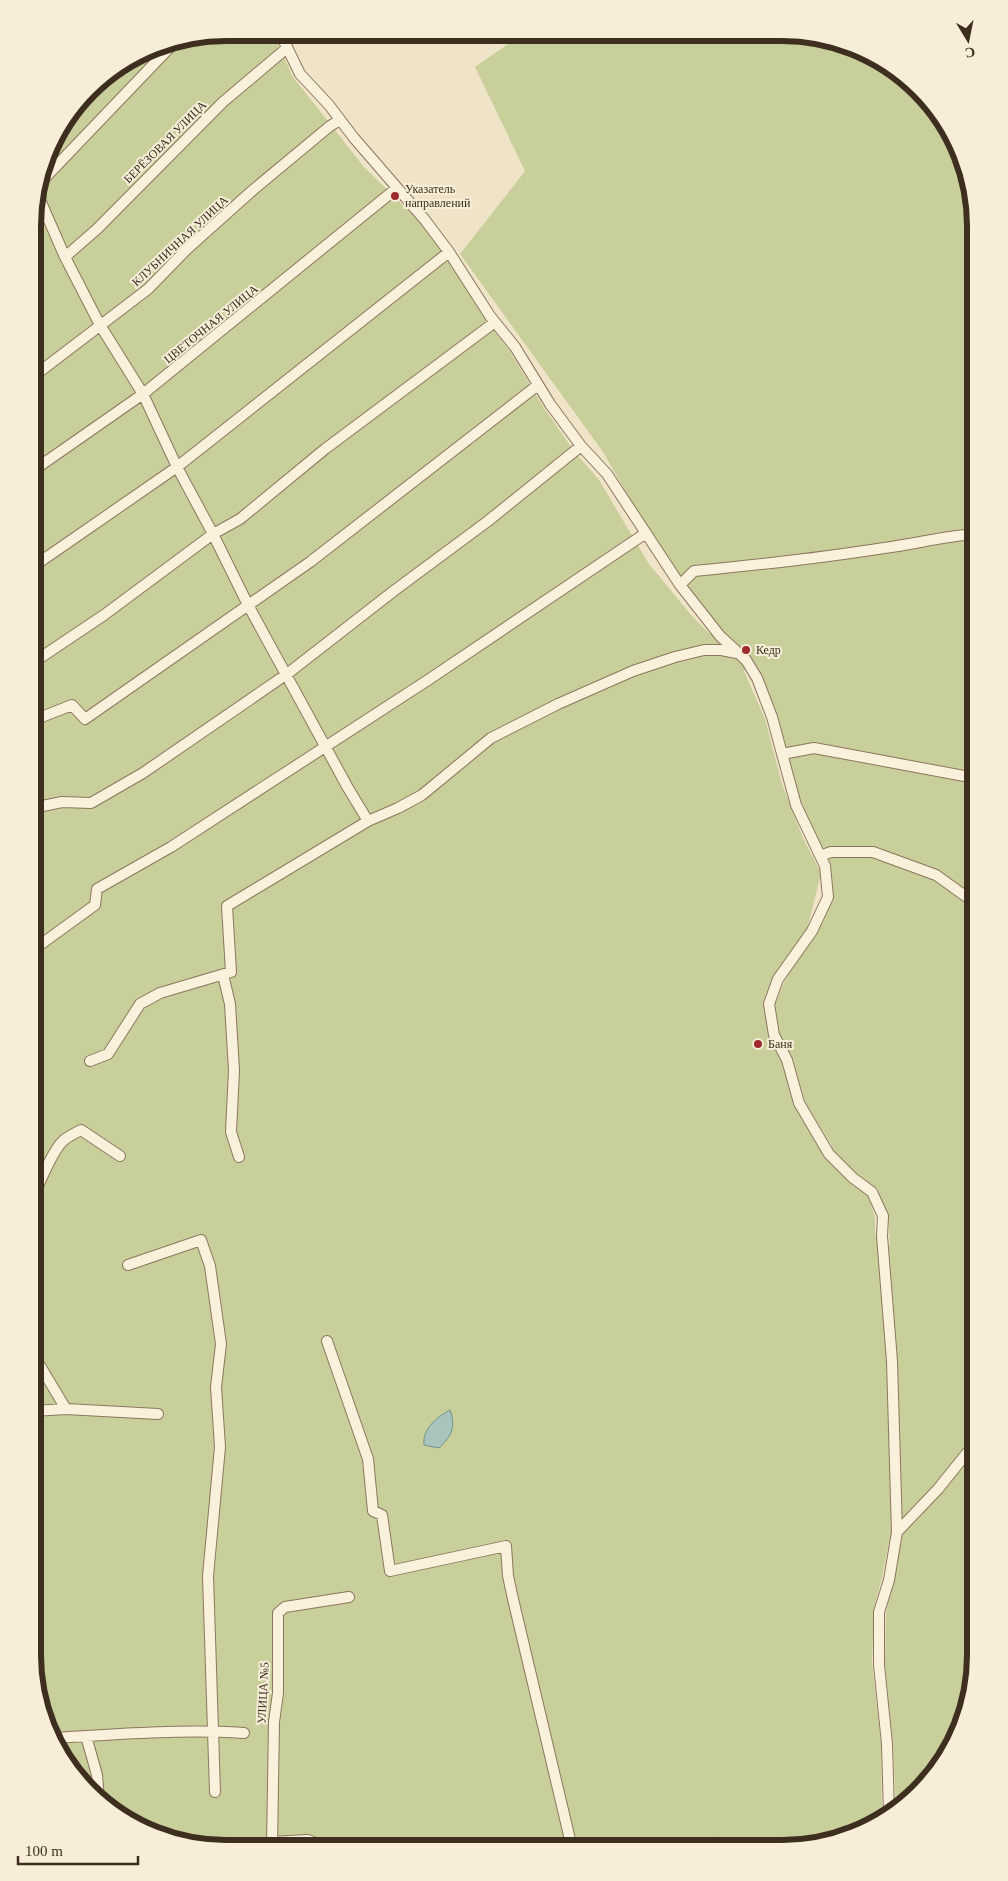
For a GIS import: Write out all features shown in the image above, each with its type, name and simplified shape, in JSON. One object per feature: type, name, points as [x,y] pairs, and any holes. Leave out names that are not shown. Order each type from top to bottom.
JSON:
[{"type":"street","points":[[284,41],[300,74],[329,105],[425,220],[449,252],[581,446],[607,474],[680,585],[720,636],[746,660],[758,678],[772,717],[796,805],[824,866],[828,896],[812,931],[778,979],[769,1004],[774,1035],[787,1060],[800,1103],[830,1154],[853,1178],[872,1192],[883,1216],[882,1236],[892,1361],[897,1532],[889,1580],[879,1612],[879,1665],[887,1744],[889,1805]]},
{"type":"street","name":"БЕРЁЗОВАЯ УЛИЦА","points":[[65,257],[97,229],[222,102],[287,48]]},
{"type":"street","points":[[49,173],[166,51]]},
{"type":"street","name":"КЛУБНИЧНАЯ УЛИЦА","points":[[41,371],[148,289],[187,249],[254,190],[330,126],[340,120]]},
{"type":"street","name":"ЦВЕТОЧНАЯ УЛИЦА","points":[[41,465],[143,394],[397,188]]},
{"type":"street","points":[[43,206],[65,257],[100,325],[143,394],[177,467],[248,605],[368,821]]},
{"type":"street","points":[[41,561],[177,467],[449,252]]},
{"type":"street","points":[[41,657],[104,615],[213,534],[240,519],[325,449],[495,322]]},
{"type":"street","points":[[41,717],[72,705],[85,719],[317,556],[538,385]]},
{"type":"street","points":[[41,806],[62,802],[91,803],[143,772],[287,674],[488,521],[581,446]]},
{"type":"street","points":[[41,944],[95,905],[97,889],[171,847],[428,680],[646,533]]},
{"type":"street","points":[[680,585],[694,571],[796,560],[967,535]]},
{"type":"street","points":[[90,1060],[108,1054],[140,1004],[160,993],[231,972],[227,906],[368,821],[422,795],[491,738],[587,690],[675,657],[704,650],[738,653]]},
{"type":"street","points":[[782,754],[814,748],[967,777]]},
{"type":"street","points":[[820,856],[830,852],[873,852],[936,875],[967,897]]},
{"type":"street","points":[[223,975],[230,1004],[234,1070],[231,1132],[239,1157]]},
{"type":"street","points":[[41,1181],[63,1141],[81,1130],[120,1156]]},
{"type":"street","points":[[128,1264],[201,1240],[210,1266],[221,1344],[216,1387],[220,1447],[208,1576],[215,1792]]},
{"type":"street","points":[[327,1341],[368,1459],[374,1511],[382,1515],[390,1571],[506,1546],[510,1584],[570,1840]]},
{"type":"street","points":[[41,1367],[66,1409]]},
{"type":"street","points":[[41,1411],[66,1409],[158,1414]]},
{"type":"street","points":[[897,1532],[938,1489],[967,1452]]},
{"type":"street","name":"УЛИЦА №5","points":[[272,1840],[274,1722],[278,1693],[278,1614],[285,1607],[349,1597]]},
{"type":"street","points":[[60,1738],[213,1731],[244,1733]]},
{"type":"street","points":[[86,1736],[97,1775],[98,1789]]},
{"type":"green space","points":[[276,41],[293,77],[364,167],[434,236],[485,319],[509,350],[544,408],[574,451],[599,480],[649,564],[692,616],[710,634],[718,629],[663,556],[603,452],[460,254],[525,171],[475,67],[512,41],[782,41],[806,43],[852,55],[884,72],[904,87],[921,104],[948,144],[963,190],[967,226],[967,1655],[963,1691],[948,1737],[921,1777],[896,1800],[893,1744],[885,1665],[886,1613],[903,1533],[901,1517],[889,1541],[874,1607],[872,1663],[881,1743],[882,1810],[852,1826],[806,1838],[782,1840],[226,1840],[190,1836],[167,1830],[144,1821],[124,1809],[104,1794],[87,1777],[60,1737],[45,1691],[41,1655],[41,226],[45,190],[51,167],[60,144],[72,124],[87,104],[104,87],[144,60],[167,51],[202,43]],"holes":[[[750,661],[806,825],[829,865],[833,900],[812,940],[814,932],[806,930],[821,873],[803,838],[782,784],[765,719],[744,671]],[[795,964],[785,980],[774,1006],[779,1034],[793,1060],[805,1102],[832,1146],[825,1156],[770,1035],[765,1001],[774,976],[784,965]],[[877,1187],[888,1217],[890,1246],[875,1235],[875,1217],[868,1195]]]},
{"type":"water","points":[[450,1410],[453,1426],[450,1435],[439,1448],[424,1445],[425,1434],[431,1424]]},
{"type":"water","points":[[713,1837],[721,1840],[708,1840]]},
{"type":"place","name":"Указатель направлений","points":[[395,196]]},
{"type":"place","name":"Кедр","points":[[746,650]]},
{"type":"place","name":"Баня","points":[[758,1044]]}]
